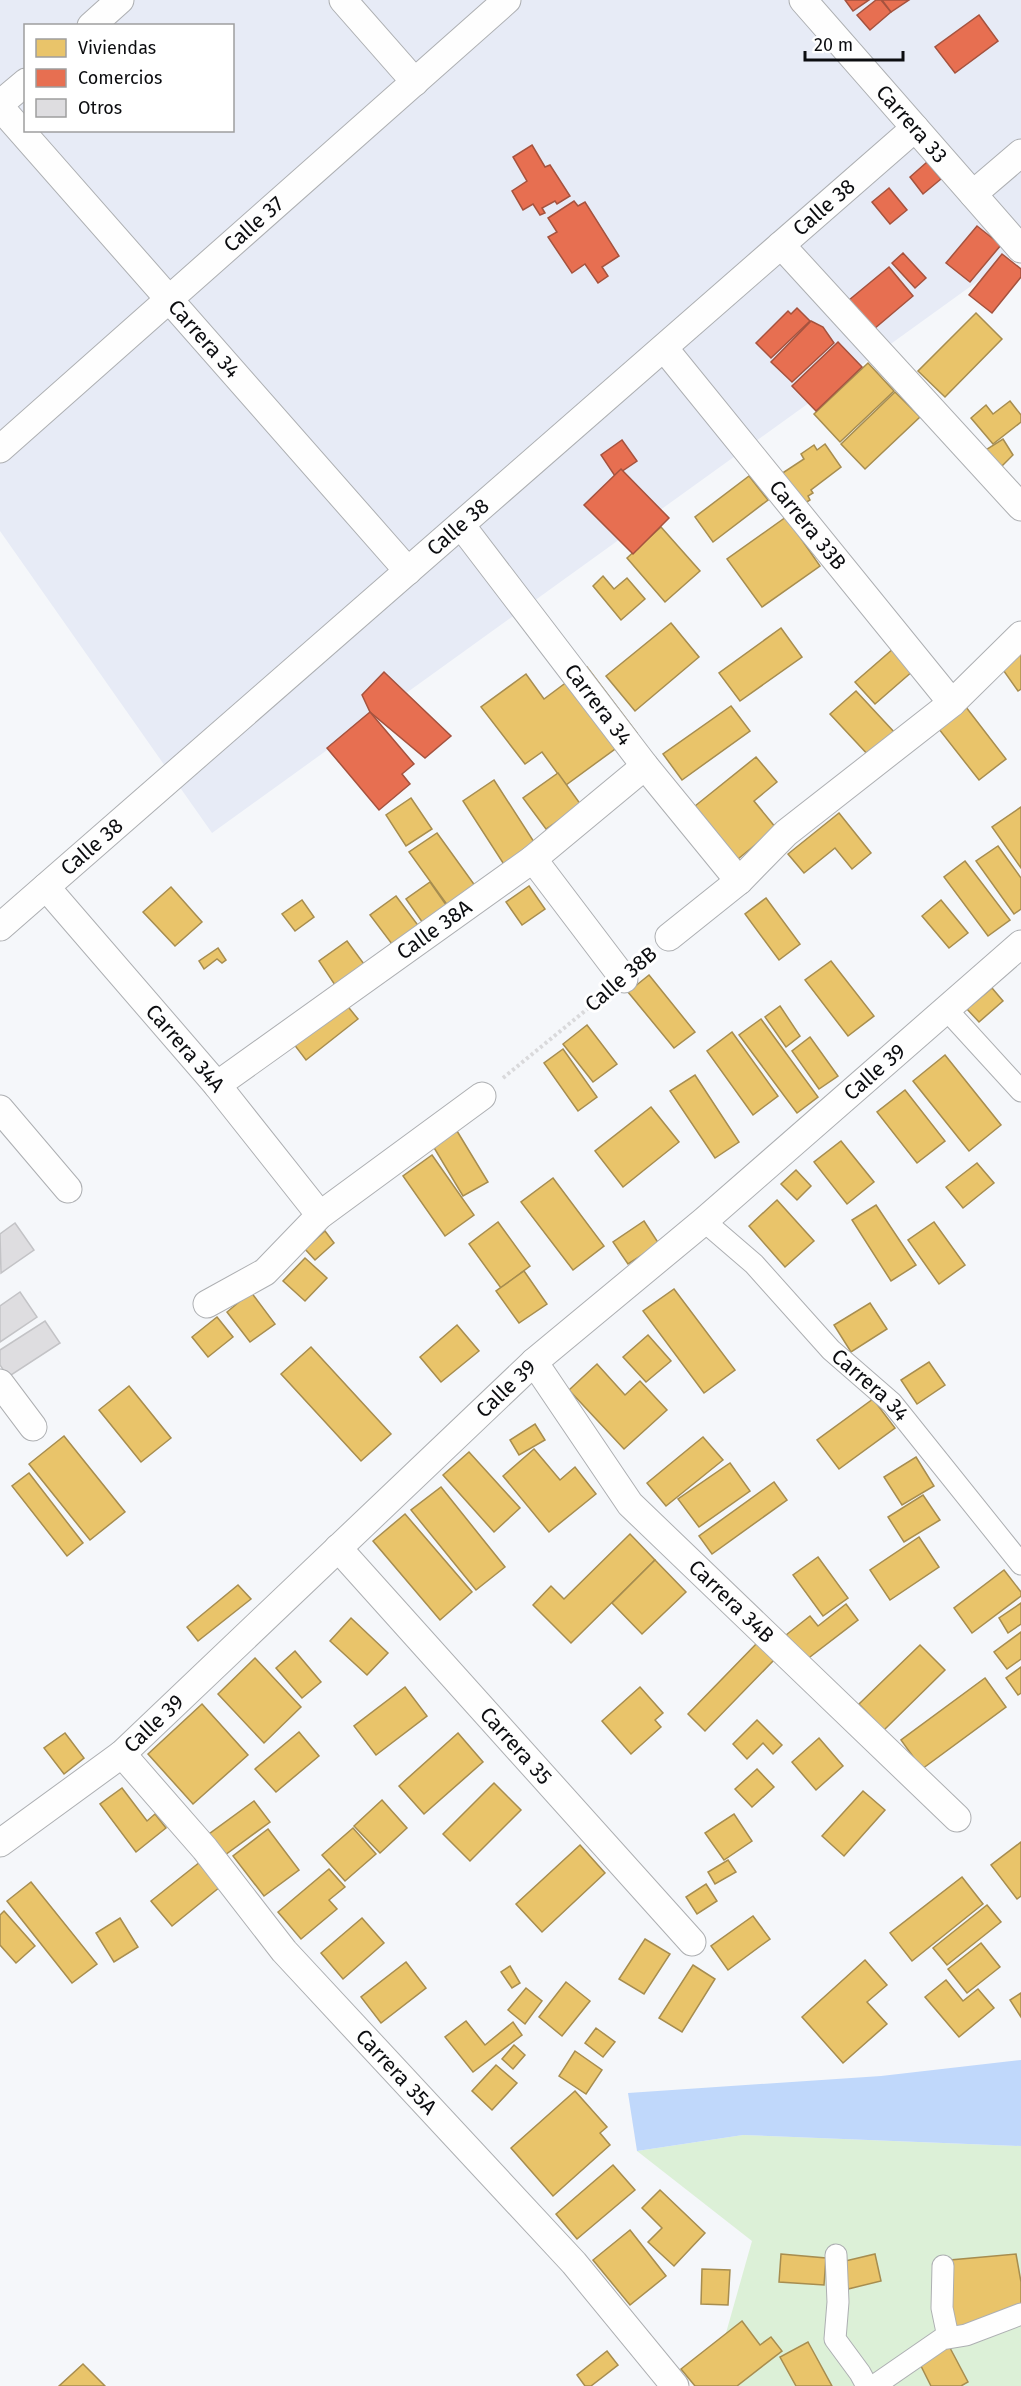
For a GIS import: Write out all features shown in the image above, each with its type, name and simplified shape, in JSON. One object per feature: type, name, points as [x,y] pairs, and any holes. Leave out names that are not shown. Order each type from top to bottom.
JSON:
[{"type":"street","points":[[93,24],[120,0]]},
{"type":"street","points":[[343,0],[415,82]]},
{"type":"street","name":"Calle 37","points":[[0,450],[507,0]]},
{"type":"street","name":"Carrera 33","points":[[804,0],[1021,249]]},
{"type":"street","points":[[0,106],[24,84]]},
{"type":"street","name":"Carrera 34","points":[[0,106],[408,570]]},
{"type":"street","name":"Calle 38","points":[[0,927],[915,128]]},
{"type":"street","points":[[973,194],[1021,153]]},
{"type":"street","points":[[782,245],[1021,507]]},
{"type":"street","name":"Carrera 33B","points":[[664,348],[952,703]]},
{"type":"street","name":"Carrera 34","points":[[461,525],[645,766],[739,881]]},
{"type":"street","name":"Calle 38B","points":[[669,937],[739,881],[786,833],[952,703],[1021,635]]},
{"type":"street","name":"Calle 38A","points":[[217,1085],[533,859],[645,766]]},
{"type":"street","points":[[533,859],[624,979]]},
{"type":"street","name":"Carrera 34A","points":[[46,887],[217,1085],[320,1215]]},
{"type":"street","name":"Calle 39","points":[[0,1843],[122,1754],[534,1362],[704,1221],[1021,944]]},
{"type":"street","points":[[946,1009],[1021,1091]]},
{"type":"street","points":[[207,1304],[265,1272],[320,1215],[482,1096]]},
{"type":"street","points":[[0,1109],[68,1189]]},
{"type":"street","name":"Carrera 34","points":[[704,1221],[753,1264],[831,1350],[892,1403],[1021,1564]]},
{"type":"street","name":"Carrera 34B","points":[[534,1362],[630,1504],[957,1818]]},
{"type":"street","points":[[0,1383],[33,1427]]},
{"type":"street","name":"Carrera 35","points":[[338,1548],[692,1942]]},
{"type":"street","name":"Carrera 35A","points":[[122,1754],[205,1849],[284,1951],[574,2263],[675,2386]]},
{"type":"street","points":[[836,2255],[838,2302],[835,2339],[867,2386]]},
{"type":"street","points":[[943,2266],[942,2307],[948,2337]]},
{"type":"street","points":[[874,2386],[942,2339],[966,2335],[1021,2314]]},
{"type":"path","name":"Calle 38B","points":[[482,1096],[624,979]]},
{"type":"shaded area","points":[[0,0],[1021,0],[1021,250],[212,833],[0,531]]},
{"type":"green space","points":[[743,2135],[1021,2146],[1021,2386],[711,2386],[752,2241],[637,2151]]},
{"type":"water","points":[[1021,2060],[1021,2146],[743,2135],[637,2151],[628,2093],[881,2076]]},
{"type":"building: Viviendas","points":[[976,313],[1002,339],[945,397],[918,371]]},
{"type":"building: Viviendas","points":[[868,363],[894,391],[840,442],[814,414]]},
{"type":"building: Viviendas","points":[[895,392],[920,417],[865,469],[841,444]]},
{"type":"building: Viviendas","points":[[1010,401],[1021,415],[1021,422],[993,444],[971,418],[986,405],[993,414]]},
{"type":"building: Viviendas","points":[[1003,439],[1013,455],[1001,467],[984,451]]},
{"type":"building: Viviendas","points":[[825,444],[841,467],[811,490],[813,493],[808,496],[810,500],[799,507],[778,476],[804,459],[801,454],[814,445],[817,450]]},
{"type":"building: Viviendas","points":[[749,476],[768,500],[713,542],[695,517]]},
{"type":"building: Viviendas","points":[[786,517],[820,566],[762,607],[727,559]]},
{"type":"building: Viviendas","points":[[661,527],[700,571],[665,602],[627,558]]},
{"type":"building: Viviendas","points":[[603,576],[614,589],[627,578],[645,599],[621,620],[593,586]]},
{"type":"building: Viviendas","points":[[671,623],[699,657],[635,711],[606,676]]},
{"type":"building: Viviendas","points":[[781,628],[802,657],[740,701],[719,673]]},
{"type":"building: Viviendas","points":[[909,635],[929,657],[875,704],[855,682]]},
{"type":"building: Viviendas","points":[[1021,638],[1021,689],[1018,691],[994,657]]},
{"type":"building: Viviendas","points":[[587,667],[637,733],[566,785],[542,752],[525,764],[481,707],[526,674],[544,699]]},
{"type":"building: Viviendas","points":[[856,691],[909,748],[884,772],[830,714]]},
{"type":"building: Viviendas","points":[[959,698],[1006,759],[979,780],[931,719]]},
{"type":"building: Viviendas","points":[[731,706],[750,731],[682,780],[663,754]]},
{"type":"building: Viviendas","points":[[756,757],[777,782],[754,801],[776,828],[738,859],[695,806]]},
{"type":"building: Viviendas","points":[[558,773],[581,805],[546,829],[523,798]]},
{"type":"building: Viviendas","points":[[494,780],[536,845],[505,866],[463,801]]},
{"type":"building: Viviendas","points":[[411,798],[432,829],[406,846],[386,815]]},
{"type":"building: Viviendas","points":[[1021,807],[1021,868],[992,827]]},
{"type":"building: Viviendas","points":[[839,813],[871,853],[852,869],[835,848],[804,873],[788,854]]},
{"type":"building: Viviendas","points":[[437,833],[476,887],[448,906],[409,852]]},
{"type":"building: Viviendas","points":[[998,846],[1021,878],[1021,909],[1014,914],[976,861]]},
{"type":"building: Viviendas","points":[[965,861],[1010,920],[988,936],[944,877]]},
{"type":"building: Viviendas","points":[[430,882],[449,909],[425,926],[406,899]]},
{"type":"building: Viviendas","points":[[529,886],[545,909],[522,925],[506,902]]},
{"type":"building: Viviendas","points":[[171,887],[202,922],[175,946],[143,912]]},
{"type":"building: Viviendas","points":[[396,896],[423,932],[398,952],[370,915]]},
{"type":"building: Viviendas","points":[[766,898],[800,944],[779,960],[745,914]]},
{"type":"building: Viviendas","points":[[302,900],[314,917],[295,931],[282,914]]},
{"type":"building: Viviendas","points":[[941,900],[968,933],[949,948],[922,916]]},
{"type":"building: Viviendas","points":[[347,941],[364,964],[335,985],[319,961]]},
{"type":"building: Viviendas","points":[[218,948],[226,960],[222,963],[217,959],[204,969],[199,961]]},
{"type":"building: Viviendas","points":[[831,961],[874,1016],[848,1036],[805,980]]},
{"type":"building: Viviendas","points":[[649,975],[695,1032],[674,1048],[628,992]]},
{"type":"building: Viviendas","points":[[992,988],[1003,1001],[979,1022],[967,1009]]},
{"type":"building: Viviendas","points":[[345,1003],[358,1019],[306,1060],[293,1043]]},
{"type":"building: Viviendas","points":[[780,1006],[800,1036],[786,1047],[765,1017]]},
{"type":"building: Viviendas","points":[[761,1019],[818,1097],[797,1113],[739,1035]]},
{"type":"building: Viviendas","points":[[587,1025],[617,1064],[593,1082],[563,1044]]},
{"type":"building: Viviendas","points":[[732,1032],[778,1096],[753,1115],[707,1051]]},
{"type":"building: Viviendas","points":[[810,1037],[838,1076],[819,1089],[792,1051]]},
{"type":"building: Viviendas","points":[[563,1049],[597,1097],[578,1111],[544,1063]]},
{"type":"building: Viviendas","points":[[945,1055],[1001,1125],[969,1151],[913,1081]]},
{"type":"building: Viviendas","points":[[695,1075],[739,1142],[715,1158],[670,1091]]},
{"type":"building: Viviendas","points":[[905,1090],[945,1141],[917,1163],[877,1112]]},
{"type":"building: Viviendas","points":[[651,1107],[679,1142],[623,1187],[595,1151]]},
{"type":"building: Viviendas","points":[[457,1131],[488,1182],[463,1196],[433,1146]]},
{"type":"building: Viviendas","points":[[841,1141],[874,1182],[847,1204],[814,1162]]},
{"type":"building: Viviendas","points":[[432,1155],[474,1215],[445,1236],[403,1176]]},
{"type":"building: Viviendas","points":[[977,1163],[994,1183],[963,1208],[946,1187]]},
{"type":"building: Viviendas","points":[[796,1170],[811,1186],[797,1200],[781,1184]]},
{"type":"building: Viviendas","points":[[553,1178],[604,1246],[573,1270],[521,1202]]},
{"type":"building: Viviendas","points":[[777,1200],[814,1241],[785,1267],[749,1226]]},
{"type":"building: Viviendas","points":[[876,1205],[916,1265],[891,1281],[852,1220]]},
{"type":"building: Viviendas","points":[[644,1221],[659,1244],[628,1264],[613,1242]]},
{"type":"building: Viviendas","points":[[498,1222],[530,1266],[501,1288],[469,1244]]},
{"type":"building: Viviendas","points":[[934,1222],[965,1265],[939,1284],[908,1240]]},
{"type":"building: Viviendas","points":[[325,1231],[334,1243],[315,1260],[305,1249]]},
{"type":"building: Viviendas","points":[[305,1258],[327,1278],[305,1301],[283,1281]]},
{"type":"building: Viviendas","points":[[524,1271],[547,1304],[519,1323],[496,1291]]},
{"type":"building: Viviendas","points":[[674,1289],[735,1370],[704,1393],[643,1311]]},
{"type":"building: Viviendas","points":[[251,1292],[275,1324],[250,1342],[227,1312]]},
{"type":"building: Viviendas","points":[[870,1303],[887,1329],[851,1352],[834,1325]]},
{"type":"building: Viviendas","points":[[217,1317],[233,1337],[208,1357],[192,1337]]},
{"type":"building: Viviendas","points":[[457,1325],[479,1351],[441,1382],[420,1357]]},
{"type":"building: Viviendas","points":[[648,1335],[671,1361],[646,1382],[623,1357]]},
{"type":"building: Viviendas","points":[[311,1347],[391,1434],[361,1461],[281,1374]]},
{"type":"building: Viviendas","points":[[929,1362],[945,1385],[917,1404],[901,1380]]},
{"type":"building: Viviendas","points":[[597,1364],[625,1395],[640,1381],[667,1410],[624,1449],[569,1390]]},
{"type":"building: Viviendas","points":[[129,1386],[171,1438],[141,1462],[99,1410]]},
{"type":"building: Viviendas","points":[[873,1399],[895,1428],[839,1469],[817,1440]]},
{"type":"building: Viviendas","points":[[535,1424],[545,1440],[519,1455],[510,1440]]},
{"type":"building: Viviendas","points":[[64,1436],[125,1512],[90,1540],[29,1464]]},
{"type":"building: Viviendas","points":[[703,1437],[723,1460],[666,1506],[647,1483]]},
{"type":"building: Viviendas","points":[[534,1449],[560,1480],[575,1467],[596,1494],[549,1532],[503,1476]]},
{"type":"building: Viviendas","points":[[469,1452],[520,1508],[494,1532],[443,1475]]},
{"type":"building: Viviendas","points":[[916,1457],[934,1486],[902,1505],[884,1477]]},
{"type":"building: Viviendas","points":[[730,1463],[750,1491],[699,1527],[678,1499]]},
{"type":"building: Viviendas","points":[[29,1473],[83,1543],[67,1556],[12,1486]]},
{"type":"building: Viviendas","points":[[774,1482],[787,1500],[712,1554],[699,1536]]},
{"type":"building: Viviendas","points":[[441,1487],[505,1567],[476,1590],[411,1510]]},
{"type":"building: Viviendas","points":[[923,1495],[940,1520],[904,1542],[888,1517]]},
{"type":"building: Viviendas","points":[[405,1514],[472,1592],[440,1620],[373,1541]]},
{"type":"building: Viviendas","points":[[630,1534],[655,1560],[571,1643],[533,1605],[551,1586],[564,1599]]},
{"type":"building: Viviendas","points":[[919,1537],[939,1567],[890,1600],[870,1570]]},
{"type":"building: Viviendas","points":[[818,1557],[848,1598],[823,1616],[793,1575]]},
{"type":"building: Viviendas","points":[[655,1560],[686,1592],[642,1634],[612,1603]]},
{"type":"building: Viviendas","points":[[1004,1570],[1021,1592],[1021,1596],[972,1633],[954,1608]]},
{"type":"building: Viviendas","points":[[238,1585],[251,1599],[198,1641],[187,1627]]},
{"type":"building: Viviendas","points":[[1021,1603],[1021,1624],[1008,1633],[999,1618]]},
{"type":"building: Viviendas","points":[[846,1604],[858,1620],[806,1660],[786,1635],[810,1616],[818,1626]]},
{"type":"building: Viviendas","points":[[351,1618],[388,1653],[367,1675],[330,1641]]},
{"type":"building: Viviendas","points":[[1021,1632],[1021,1659],[1007,1669],[994,1652]]},
{"type":"building: Viviendas","points":[[757,1643],[774,1660],[705,1731],[688,1714]]},
{"type":"building: Viviendas","points":[[920,1645],[945,1670],[884,1730],[859,1704]]},
{"type":"building: Viviendas","points":[[295,1651],[321,1682],[302,1698],[276,1668]]},
{"type":"building: Viviendas","points":[[255,1658],[301,1707],[264,1743],[218,1694]]},
{"type":"building: Viviendas","points":[[1021,1667],[1021,1693],[1018,1695],[1006,1678]]},
{"type":"building: Viviendas","points":[[985,1678],[1006,1707],[922,1769],[901,1740]]},
{"type":"building: Viviendas","points":[[405,1687],[427,1716],[376,1755],[354,1726]]},
{"type":"building: Viviendas","points":[[640,1687],[663,1713],[655,1720],[661,1727],[631,1754],[602,1721]]},
{"type":"building: Viviendas","points":[[202,1704],[248,1755],[193,1804],[148,1754]]},
{"type":"building: Viviendas","points":[[757,1720],[782,1745],[773,1754],[763,1743],[747,1759],[733,1744]]},
{"type":"building: Viviendas","points":[[299,1732],[319,1756],[276,1792],[255,1769]]},
{"type":"building: Viviendas","points":[[65,1733],[84,1758],[64,1774],[44,1748]]},
{"type":"building: Viviendas","points":[[458,1733],[483,1762],[424,1814],[399,1786]]},
{"type":"building: Viviendas","points":[[819,1738],[843,1766],[816,1790],[792,1762]]},
{"type":"building: Viviendas","points":[[757,1769],[774,1787],[752,1807],[735,1789]]},
{"type":"building: Viviendas","points":[[494,1783],[521,1810],[470,1861],[443,1834]]},
{"type":"building: Viviendas","points":[[122,1788],[147,1821],[155,1814],[166,1828],[136,1852],[100,1804]]},
{"type":"building: Viviendas","points":[[863,1791],[885,1810],[844,1856],[822,1836]]},
{"type":"building: Viviendas","points":[[382,1800],[407,1828],[380,1853],[354,1826]]},
{"type":"building: Viviendas","points":[[254,1801],[270,1822],[225,1855],[209,1834]]},
{"type":"building: Viviendas","points":[[734,1814],[752,1841],[724,1860],[705,1833]]},
{"type":"building: Viviendas","points":[[353,1828],[376,1854],[345,1881],[322,1855]]},
{"type":"building: Viviendas","points":[[268,1829],[299,1870],[264,1896],[233,1856]]},
{"type":"building: Viviendas","points":[[1021,1842],[1021,1896],[1017,1899],[991,1865]]},
{"type":"building: Viviendas","points":[[580,1845],[605,1873],[542,1932],[516,1904]]},
{"type":"building: Viviendas","points":[[728,1860],[736,1872],[715,1884],[708,1872]]},
{"type":"building: Viviendas","points":[[200,1862],[220,1887],[172,1926],[151,1901]]},
{"type":"building: Viviendas","points":[[329,1869],[345,1887],[329,1900],[337,1909],[301,1939],[278,1912]]},
{"type":"building: Viviendas","points":[[962,1877],[983,1904],[912,1961],[890,1933]]},
{"type":"building: Viviendas","points":[[31,1882],[97,1964],[72,1983],[7,1901]]},
{"type":"building: Viviendas","points":[[706,1884],[717,1901],[697,1914],[686,1897]]},
{"type":"building: Viviendas","points":[[987,1905],[1001,1922],[947,1965],[933,1948]]},
{"type":"building: Viviendas","points":[[4,1911],[35,1946],[16,1963],[0,1945],[0,1915]]},
{"type":"building: Viviendas","points":[[753,1916],[770,1939],[728,1970],[711,1946]]},
{"type":"building: Viviendas","points":[[120,1918],[138,1947],[114,1962],[96,1933]]},
{"type":"building: Viviendas","points":[[362,1918],[384,1943],[343,1979],[321,1953]]},
{"type":"building: Viviendas","points":[[645,1939],[670,1954],[644,1994],[619,1979]]},
{"type":"building: Viviendas","points":[[981,1943],[1000,1967],[967,1993],[948,1969]]},
{"type":"building: Viviendas","points":[[865,1960],[887,1985],[867,2002],[887,2024],[843,2063],[802,2017]]},
{"type":"building: Viviendas","points":[[406,1962],[426,1988],[381,2023],[361,1997]]},
{"type":"building: Viviendas","points":[[693,1965],[715,1979],[682,2032],[659,2018]]},
{"type":"building: Viviendas","points":[[510,1966],[520,1983],[512,1988],[501,1972]]},
{"type":"building: Viviendas","points":[[946,1980],[963,2001],[978,1989],[994,2008],[959,2037],[925,1997]]},
{"type":"building: Viviendas","points":[[566,1982],[590,2001],[562,2036],[539,2017]]},
{"type":"building: Viviendas","points":[[526,1988],[542,2001],[525,2024],[508,2010]]},
{"type":"building: Viviendas","points":[[1021,1993],[1021,2017],[1010,2000]]},
{"type":"building: Viviendas","points":[[466,2021],[485,2045],[513,2022],[522,2035],[473,2072],[445,2037]]},
{"type":"building: Viviendas","points":[[596,2028],[615,2042],[603,2057],[585,2043]]},
{"type":"building: Viviendas","points":[[514,2045],[525,2055],[513,2069],[502,2059]]},
{"type":"building: Viviendas","points":[[575,2051],[602,2070],[586,2094],[559,2076]]},
{"type":"building: Viviendas","points":[[496,2065],[517,2083],[492,2110],[472,2091]]},
{"type":"building: Viviendas","points":[[575,2091],[607,2127],[600,2133],[610,2145],[553,2196],[511,2148]]},
{"type":"building: Viviendas","points":[[613,2165],[635,2190],[577,2239],[556,2214]]},
{"type":"building: Viviendas","points":[[660,2190],[705,2233],[674,2266],[648,2242],[662,2228],[642,2208]]},
{"type":"building: Viviendas","points":[[630,2230],[666,2276],[630,2305],[593,2260]]},
{"type":"building: Viviendas","points":[[781,2254],[826,2258],[824,2285],[779,2282]]},
{"type":"building: Viviendas","points":[[875,2254],[881,2281],[848,2289],[841,2262]]},
{"type":"building: Viviendas","points":[[1016,2254],[1021,2282],[1021,2311],[958,2331],[946,2298],[950,2260]]},
{"type":"building: Viviendas","points":[[702,2269],[730,2270],[728,2305],[701,2304]]},
{"type":"building: Viviendas","points":[[742,2321],[760,2345],[771,2337],[782,2351],[737,2386],[695,2386],[681,2369]]},
{"type":"building: Viviendas","points":[[808,2342],[832,2386],[796,2386],[780,2357]]},
{"type":"building: Viviendas","points":[[949,2346],[968,2382],[961,2386],[931,2386],[919,2362]]},
{"type":"building: Viviendas","points":[[607,2351],[618,2365],[591,2386],[585,2386],[577,2375]]},
{"type":"building: Viviendas","points":[[83,2364],[105,2386],[59,2386]]},
{"type":"building: Comercios","points":[[845,0],[869,0],[853,11]]},
{"type":"building: Comercios","points":[[876,0],[881,0],[891,12],[870,30],[857,15]]},
{"type":"building: Comercios","points":[[882,0],[909,0],[891,12]]},
{"type":"building: Comercios","points":[[979,15],[998,41],[955,73],[935,47]]},
{"type":"building: Comercios","points":[[532,145],[545,167],[550,165],[570,196],[557,204],[555,201],[542,208],[545,213],[540,215],[533,204],[523,210],[512,191],[527,181],[513,157]]},
{"type":"building: Comercios","points":[[927,162],[941,179],[923,194],[910,177]]},
{"type":"building: Comercios","points":[[889,188],[907,210],[890,224],[872,202]]},
{"type":"building: Comercios","points":[[574,201],[578,206],[585,202],[619,256],[602,267],[608,276],[598,283],[585,264],[572,273],[548,237],[557,232],[548,218]]},
{"type":"building: Comercios","points":[[977,226],[1001,245],[970,282],[946,263]]},
{"type":"building: Comercios","points":[[903,253],[926,278],[915,288],[892,263]]},
{"type":"building: Comercios","points":[[1002,254],[1021,269],[1021,277],[992,313],[969,295]]},
{"type":"building: Comercios","points":[[889,267],[913,296],[874,329],[849,300]]},
{"type":"building: Comercios","points":[[797,308],[810,321],[771,358],[756,343],[788,311],[791,314]]},
{"type":"building: Comercios","points":[[811,321],[823,327],[834,343],[792,382],[771,362]]},
{"type":"building: Comercios","points":[[838,342],[862,367],[816,411],[792,386]]},
{"type":"building: Comercios","points":[[622,440],[637,461],[615,476],[601,455]]},
{"type":"building: Comercios","points":[[621,469],[669,518],[633,554],[584,505]]},
{"type":"building: Comercios","points":[[384,672],[451,736],[425,758],[370,712],[362,695]]},
{"type":"building: Comercios","points":[[370,712],[414,764],[402,774],[410,784],[379,810],[327,748]]},
{"type":"building: Otros","points":[[15,1223],[34,1250],[1,1273],[0,1234]]},
{"type":"building: Otros","points":[[20,1292],[37,1317],[0,1342],[0,1306]]},
{"type":"building: Otros","points":[[45,1321],[60,1343],[8,1377],[0,1365],[0,1350]]}]
